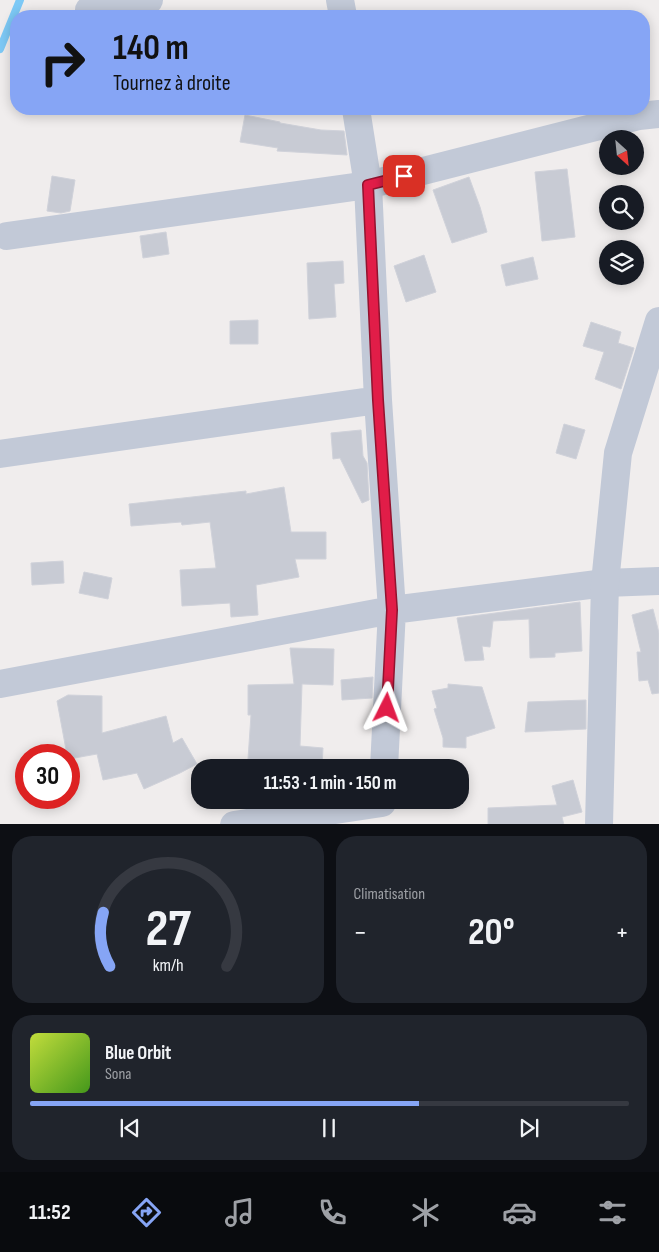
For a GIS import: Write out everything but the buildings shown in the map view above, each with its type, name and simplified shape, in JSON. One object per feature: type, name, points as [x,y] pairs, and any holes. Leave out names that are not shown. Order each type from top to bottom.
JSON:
[{"type":"street","points":[[90,10],[148,0]]},
{"type":"street","points":[[357,115],[368,185],[378,400],[392,610],[384,759]]},
{"type":"street","points":[[7,236],[368,185],[649,115]]},
{"type":"street","points":[[599,824],[605,583],[618,453],[659,321]]},
{"type":"street","points":[[0,454],[378,400]]},
{"type":"street","points":[[0,684],[392,610],[605,583],[659,581]]},
{"type":"street","points":[[234,824],[381,809]]},
{"type":"waterway","points":[[16,10],[20,0]]},
{"type":"waterway","points":[[0,49],[10,24]]},
{"type":"route","points":[[387,708],[392,610],[378,400],[368,185],[404,176]]}]
